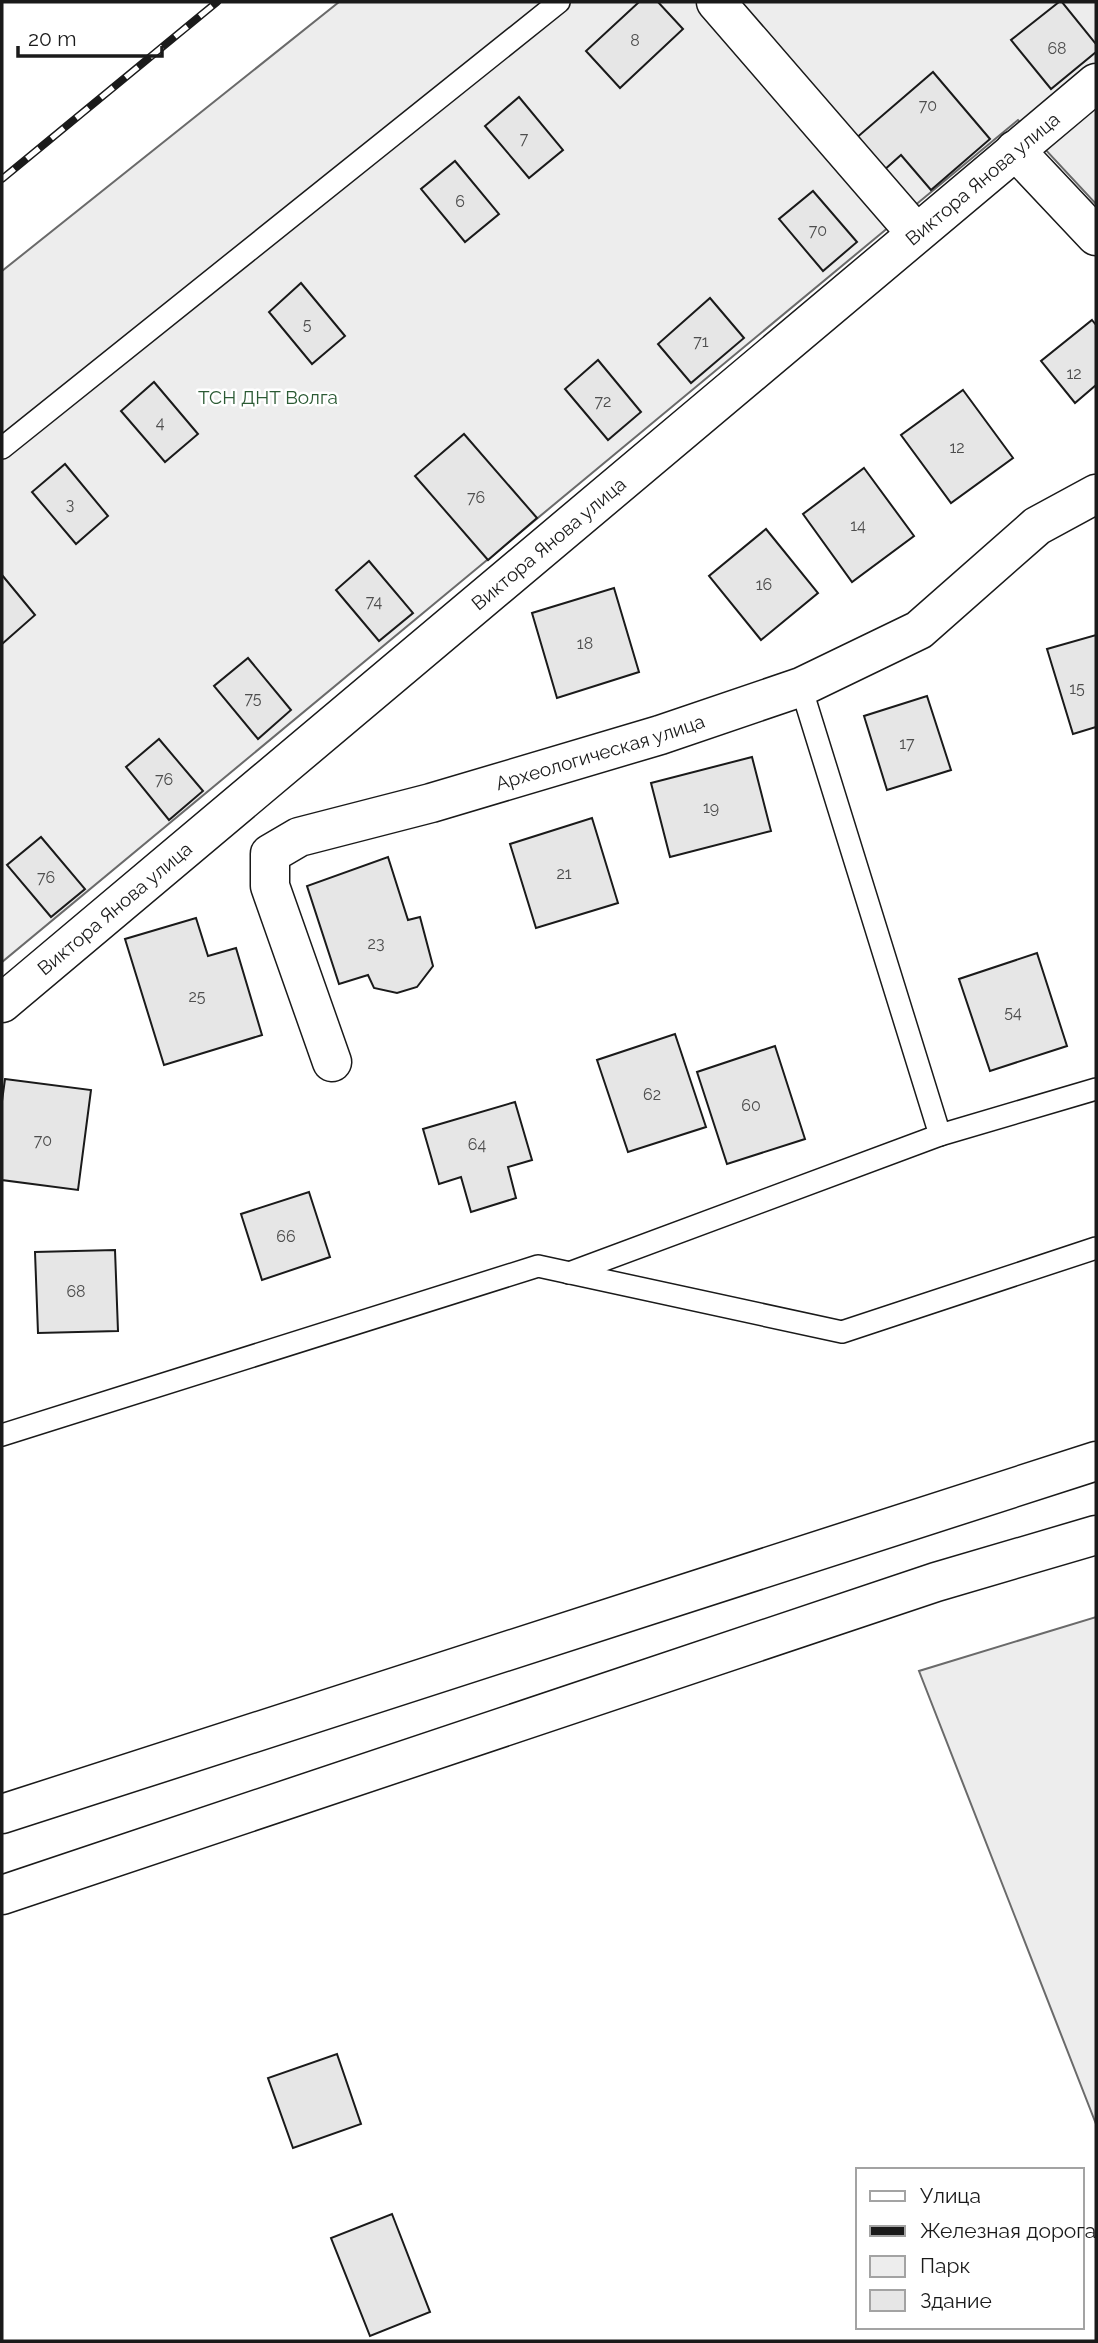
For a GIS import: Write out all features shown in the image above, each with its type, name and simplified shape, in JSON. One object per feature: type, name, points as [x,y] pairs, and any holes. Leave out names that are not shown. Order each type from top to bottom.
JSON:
[{"type":"street","points":[[716,2],[916,233]]},
{"type":"street","name":"Виктора Янова улица","points":[[2,1003],[1096,83]]},
{"type":"street","points":[[1015,150],[1096,236]]},
{"type":"street","name":"Археологическая улица","points":[[332,1062],[271,886],[270,854],[299,837],[431,803],[660,735],[801,687],[919,631],[1037,526],[1096,494]]},
{"type":"street","points":[[2,1814],[1096,1461]]},
{"type":"street","points":[[2,1895],[936,1582],[1096,1535]]},
{"type":"lane","points":[[2,448],[559,2]]},
{"type":"lane","points":[[801,687],[940,1135]]},
{"type":"lane","points":[[569,1273],[940,1135],[1096,1089]]},
{"type":"lane","points":[[2,1436],[538,1266],[842,1332],[1096,1248]]},
{"type":"green space","name":"ТСН ДНТ Волга","points":[[339,2],[1096,2],[1096,204],[1018,120],[2,962],[2,271]]},
{"type":"green space","points":[[1096,1617],[1096,2124],[919,1671]]},
{"type":"building","points":[[639,2],[658,2],[683,29],[620,88],[586,51]]},
{"type":"building","points":[[1062,2],[1096,44],[1096,52],[1051,89],[1011,40]]},
{"type":"building","points":[[933,72],[990,139],[931,190],[901,155],[883,171],[855,139]]},
{"type":"building","points":[[519,97],[563,150],[529,178],[485,126]]},
{"type":"building","points":[[455,161],[499,214],[465,242],[421,189]]},
{"type":"building","points":[[813,191],[857,242],[823,271],[779,219]]},
{"type":"building","points":[[301,283],[345,336],[312,364],[269,312]]},
{"type":"building","points":[[710,298],[744,338],[691,383],[658,344]]},
{"type":"building","points":[[1092,320],[1096,325],[1096,385],[1075,403],[1041,361]]},
{"type":"building","points":[[598,360],[641,412],[608,440],[565,389]]},
{"type":"building","points":[[154,382],[198,434],[165,462],[121,411]]},
{"type":"building","points":[[963,390],[1013,458],[951,503],[901,435]]},
{"type":"building","points":[[464,434],[537,518],[488,560],[415,476]]},
{"type":"building","points":[[65,464],[108,516],[76,544],[32,492]]},
{"type":"building","points":[[864,468],[914,536],[852,582],[803,514]]},
{"type":"building","points":[[766,529],[818,593],[761,640],[709,576]]},
{"type":"building","points":[[369,561],[413,613],[379,641],[336,590]]},
{"type":"building","points":[[2,575],[35,615],[2,644]]},
{"type":"building","points":[[614,588],[639,672],[557,698],[532,613]]},
{"type":"building","points":[[1096,635],[1096,727],[1073,734],[1047,649]]},
{"type":"building","points":[[248,658],[291,710],[258,739],[214,686]]},
{"type":"building","points":[[927,696],[951,770],[887,790],[864,716]]},
{"type":"building","points":[[159,739],[203,791],[169,820],[126,767]]},
{"type":"building","points":[[752,757],[771,831],[670,857],[651,783]]},
{"type":"building","points":[[592,818],[618,903],[536,928],[510,844]]},
{"type":"building","points":[[41,837],[85,889],[51,917],[7,865]]},
{"type":"building","points":[[388,857],[408,920],[420,917],[433,966],[417,987],[397,993],[374,988],[368,975],[339,984],[307,886]]},
{"type":"building","points":[[196,918],[208,956],[236,948],[262,1035],[164,1065],[125,939]]},
{"type":"building","points":[[1037,953],[1067,1046],[990,1071],[959,979]]},
{"type":"building","points":[[675,1034],[706,1127],[628,1152],[597,1060]]},
{"type":"building","points":[[775,1046],[805,1139],[727,1164],[697,1072]]},
{"type":"building","points":[[5,1079],[91,1090],[78,1190],[2,1180],[2,1101]]},
{"type":"building","points":[[515,1102],[532,1160],[508,1167],[516,1198],[471,1212],[461,1177],[439,1184],[423,1129]]},
{"type":"building","points":[[309,1192],[330,1257],[262,1280],[241,1214]]},
{"type":"building","points":[[115,1250],[118,1331],[38,1333],[35,1252]]},
{"type":"building","points":[[337,2054],[361,2124],[293,2148],[268,2078]]},
{"type":"building","points":[[392,2214],[430,2312],[370,2336],[331,2238]]},
{"type":"railway","points":[[2,179],[217,2]]}]
